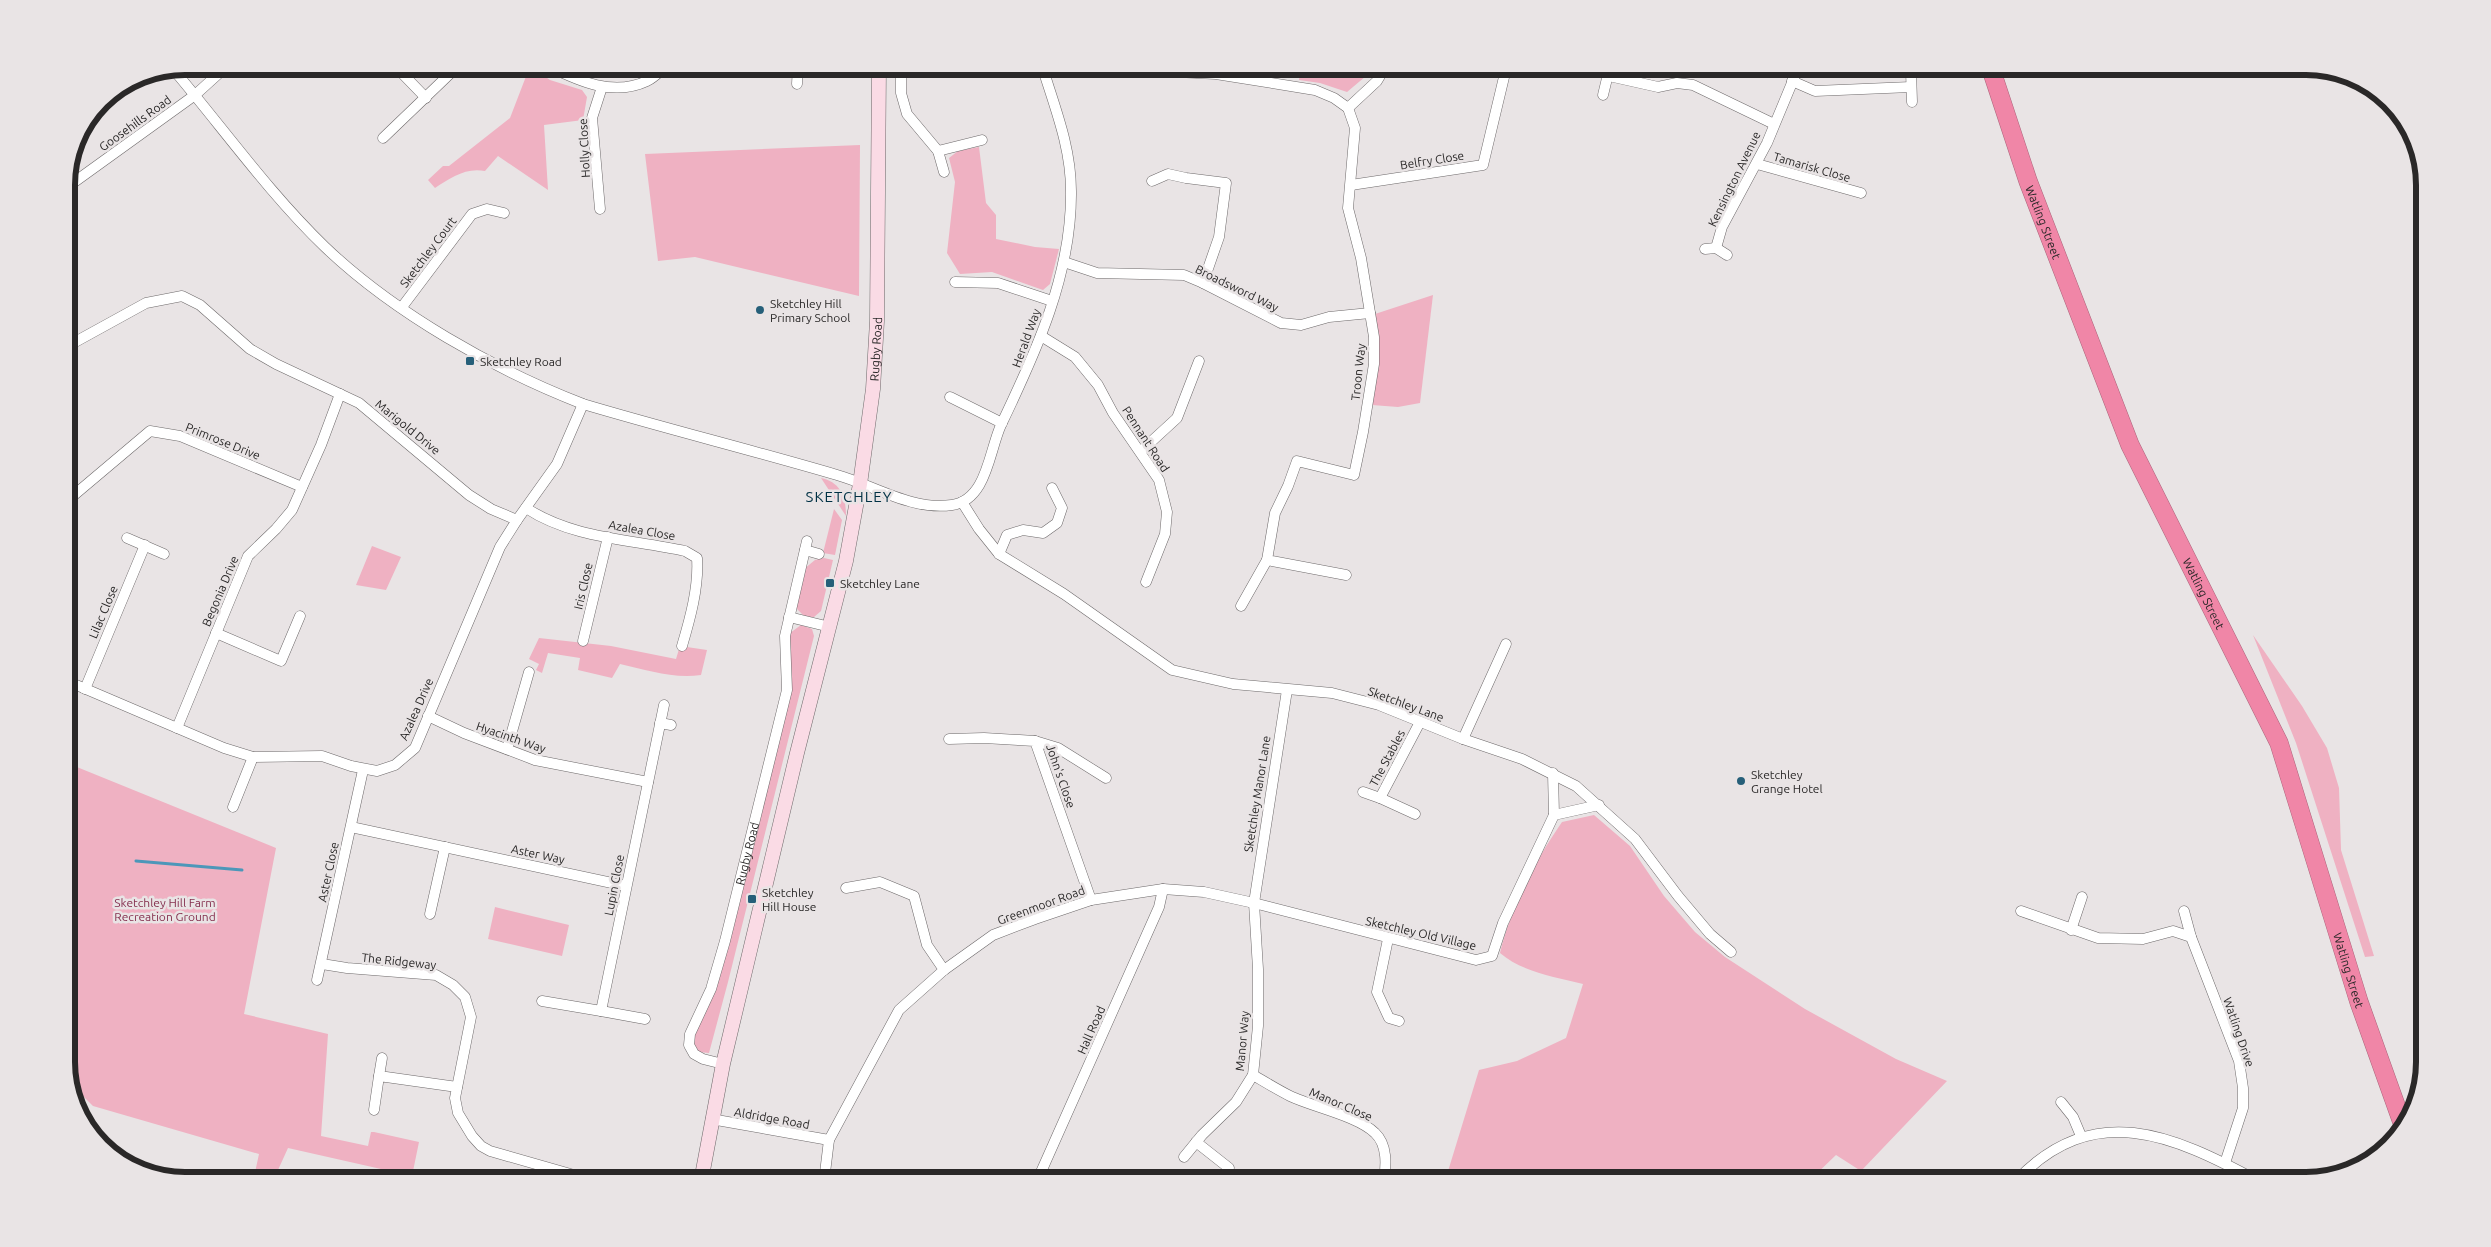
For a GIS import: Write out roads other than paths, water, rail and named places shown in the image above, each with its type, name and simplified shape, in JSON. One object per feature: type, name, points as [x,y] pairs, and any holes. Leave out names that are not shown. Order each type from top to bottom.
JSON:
[{"type":"highway","name":"Watling Street","points":[[1993,75],[2028,180],[2130,445],[2278,743],[2359,1002],[2401,1118]]},
{"type":"main road","name":"Rugby Road","points":[[702,1172],[723,1064],[797,753],[846,561],[860,484],[873,390],[877,321],[880,75]]},
{"type":"street","points":[[179,75],[307,229],[361,278],[446,336],[515,375],[583,404],[838,475],[921,503],[943,505],[962,502]]},
{"type":"street","name":"Goosehills Road","points":[[75,182],[195,95],[217,75]]},
{"type":"street","points":[[404,75],[426,98]]},
{"type":"street","points":[[384,138],[449,75]]},
{"type":"street","points":[[567,75],[602,87],[623,87],[647,81],[655,75]]},
{"type":"street","points":[[797,84],[798,75]]},
{"type":"street","points":[[901,75],[901,93],[907,114],[938,151],[944,172]]},
{"type":"street","name":"Herald Way","points":[[962,502],[976,491],[1002,423],[1015,399],[1041,336],[1064,262],[1071,212],[1071,170],[1063,127],[1045,75]]},
{"type":"street","points":[[1222,75],[1315,90],[1334,98],[1348,108],[1377,81],[1381,75]]},
{"type":"street","name":"Belfry Close","points":[[1351,185],[1483,165],[1505,75]]},
{"type":"street","points":[[1603,95],[1609,75]]},
{"type":"street","points":[[1622,75],[1658,87],[1677,83],[1692,85],[1774,124]]},
{"type":"street","name":"Kensington Avenue","points":[[1716,248],[1722,227],[1757,164],[1795,75]]},
{"type":"street","points":[[1911,75],[1912,102]]},
{"type":"street","points":[[1792,81],[1816,91],[1911,87]]},
{"type":"street","name":"Holly Close","points":[[600,209],[592,118],[602,87]]},
{"type":"street","name":"Troon Way","points":[[1267,560],[1275,513],[1297,461],[1354,475],[1364,432],[1374,364],[1374,337],[1361,258],[1348,208],[1355,128],[1348,108]]},
{"type":"street","points":[[938,151],[982,140]]},
{"type":"street","name":"Tamarisk Close","points":[[1757,164],[1861,193]]},
{"type":"street","points":[[1152,181],[1168,174],[1186,178],[1226,182],[1219,237],[1203,282]]},
{"type":"street","name":"Sketchley Court","points":[[402,307],[472,214],[487,209],[504,213]]},
{"type":"street","points":[[1704,249],[1716,248],[1727,255]]},
{"type":"street","name":"Broadsword Way","points":[[1064,262],[1097,273],[1184,276],[1203,282],[1281,323],[1301,325],[1329,317],[1370,313]]},
{"type":"street","points":[[955,282],[998,283],[1052,301]]},
{"type":"street","name":"Marigold Drive","points":[[75,342],[146,303],[182,296],[200,306],[250,349],[276,364],[359,404],[381,420],[408,446],[437,467],[469,495],[491,509],[517,520]]},
{"type":"street","name":"Pennant Road","points":[[1041,336],[1075,357],[1098,385],[1113,413],[1141,451],[1159,480],[1167,512],[1165,534],[1146,582]]},
{"type":"street","points":[[1141,451],[1177,418],[1199,361]]},
{"type":"street","name":"Begonia Drive","points":[[177,728],[248,556],[276,529],[292,510],[340,394]]},
{"type":"street","points":[[950,397],[1002,423]]},
{"type":"street","name":"Azalea Drive","points":[[75,685],[224,748],[253,757],[322,756],[363,770],[377,771],[395,765],[415,748],[500,547],[517,520],[558,464],[583,404]]},
{"type":"street","name":"Primrose Drive","points":[[75,494],[150,431],[180,436],[302,487]]},
{"type":"street","points":[[999,554],[1007,535],[1023,530],[1044,533],[1057,524],[1062,508],[1052,488]]},
{"type":"street","name":"Sketchley Lane","points":[[962,502],[979,530],[999,554],[1064,594],[1172,670],[1233,684],[1332,693],[1379,705],[1463,738],[1522,758],[1576,786],[1635,839],[1678,896],[1710,934],[1731,952]]},
{"type":"street","name":"Azalea Close","points":[[526,508],[541,518],[568,529],[685,551],[697,558],[698,571],[682,646]]},
{"type":"street","name":"Iris Close","points":[[583,641],[608,537]]},
{"type":"street","points":[[127,538],[164,554]]},
{"type":"street","name":"Lilac Close","points":[[84,689],[145,545]]},
{"type":"street","name":"Rugby Road","points":[[723,1064],[703,1059],[694,1054],[689,1045],[690,1034],[711,989],[725,941],[786,690],[785,636],[806,546],[819,554]]},
{"type":"street","points":[[1241,606],[1267,560],[1346,575]]},
{"type":"street","points":[[216,633],[281,661],[300,616]]},
{"type":"street","points":[[789,617],[830,627]]},
{"type":"street","points":[[1463,738],[1506,644]]},
{"type":"street","points":[[507,749],[529,672]]},
{"type":"street","name":"Sketchley Manor Lane","points":[[1254,903],[1287,690]]},
{"type":"street","name":"Lupin Close","points":[[601,1011],[664,705]]},
{"type":"street","name":"Hyacinth Way","points":[[428,716],[464,734],[536,760],[648,782]]},
{"type":"street","name":"The Stables","points":[[1415,814],[1380,798],[1420,722]]},
{"type":"street","points":[[660,723],[671,725]]},
{"type":"street","name":"John's Close","points":[[950,739],[984,738],[1035,741],[1091,900]]},
{"type":"street","points":[[1035,741],[1058,748],[1106,778]]},
{"type":"street","points":[[233,807],[253,757]]},
{"type":"street","name":"Aster Close","points":[[318,980],[363,770]]},
{"type":"street","name":"Sketchley Old Village","points":[[1254,903],[1388,939],[1476,960],[1492,956],[1503,923],[1554,815],[1553,773]]},
{"type":"street","points":[[1364,792],[1380,798]]},
{"type":"street","points":[[1554,815],[1599,805]]},
{"type":"street","name":"Aster Way","points":[[351,827],[626,886]]},
{"type":"street","points":[[430,914],[445,847]]},
{"type":"street","points":[[846,888],[880,882],[914,896],[927,944],[944,970]]},
{"type":"street","name":"Greenmoor Road","points":[[826,1172],[829,1140],[900,1010],[944,970],[993,936],[1091,900],[1163,889],[1204,892],[1254,903]]},
{"type":"street","name":"Hall Road","points":[[1041,1172],[1159,907],[1163,889]]},
{"type":"street","points":[[2071,930],[2082,896]]},
{"type":"street","name":"Manor Way","points":[[1184,1157],[1196,1142],[1236,1102],[1253,1075],[1258,1026],[1258,970],[1254,903]]},
{"type":"street","points":[[2021,911],[2098,938],[2143,940],[2173,931],[2191,937]]},
{"type":"street","name":"Watling Drive","points":[[2184,911],[2191,937],[2238,1061],[2243,1088],[2243,1110],[2225,1163]]},
{"type":"street","points":[[1388,939],[1377,992],[1389,1018],[1398,1020]]},
{"type":"street","name":"The Ridgeway","points":[[322,964],[347,968],[436,975],[453,985],[465,997],[471,1017],[455,1098],[458,1112],[481,1146],[515,1159],[562,1172]]},
{"type":"street","points":[[542,1001],[645,1019]]},
{"type":"street","points":[[374,1110],[382,1058]]},
{"type":"street","name":"Manor Close","points":[[1253,1075],[1291,1096],[1358,1122],[1376,1133],[1384,1148],[1385,1172]]},
{"type":"street","points":[[379,1076],[457,1087]]},
{"type":"street","points":[[2061,1102],[2073,1117],[2081,1136]]},
{"type":"street","name":"Aldridge Road","points":[[711,1120],[829,1140]]},
{"type":"street","points":[[2024,1172],[2055,1148],[2081,1136],[2132,1132],[2160,1137],[2225,1163],[2242,1172]]},
{"type":"street","points":[[1196,1142],[1229,1168]]},
{"type":"waterway","points":[[136,861],[242,870]]},
{"type":"place","name":"Sketchley Hill Primary School","points":[[760,310]]},
{"type":"place","name":"Sketchley Road","points":[[470,361]]},
{"type":"place","name":"Sketchley Lane","points":[[830,583]]},
{"type":"place","name":"Sketchley Grange Hotel","points":[[1741,781]]},
{"type":"place","name":"Sketchley Hill House","points":[[752,899]]},
{"type":"district","name":"SKETCHLEY","points":[[849,496]]},
{"type":"park label","name":"Sketchley Hill Farm Recreation Ground","points":[[165,909]]}]
